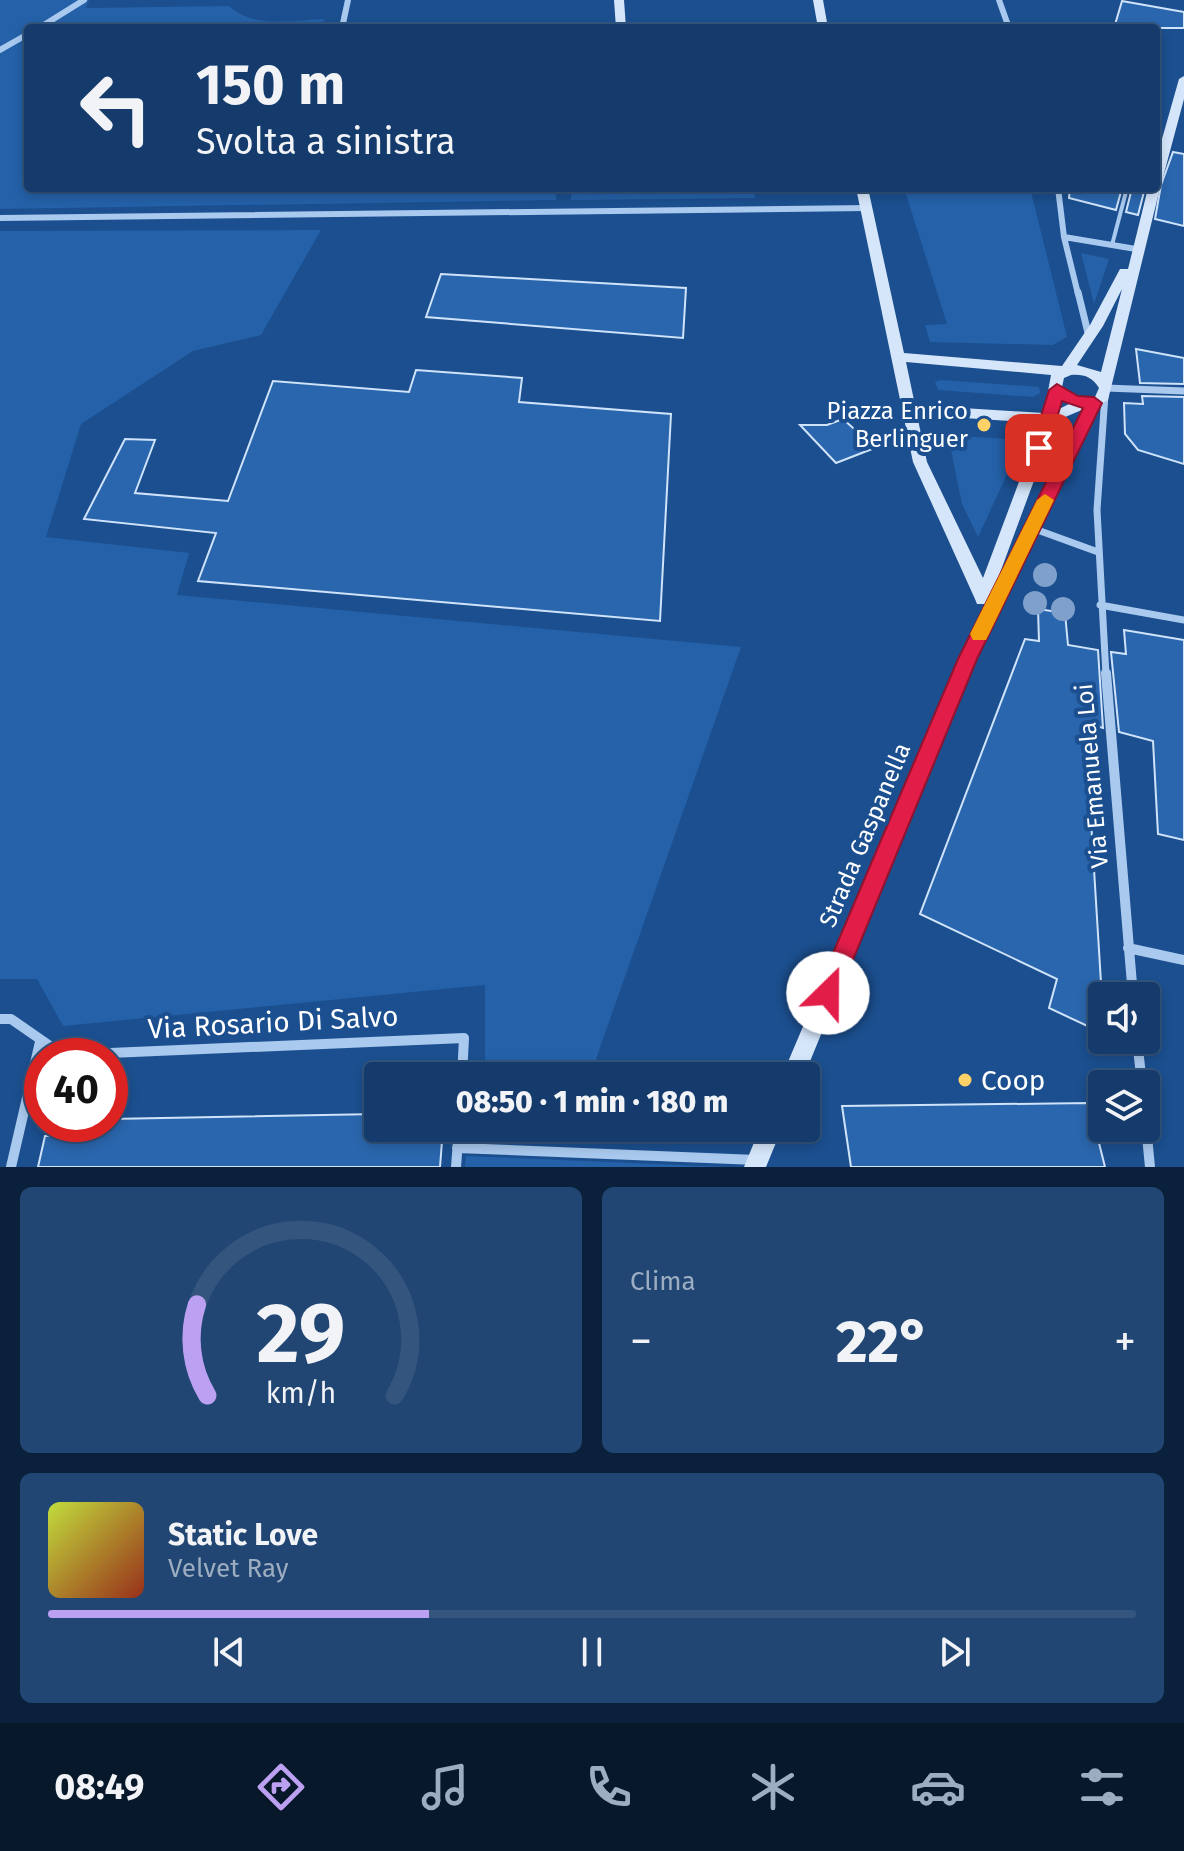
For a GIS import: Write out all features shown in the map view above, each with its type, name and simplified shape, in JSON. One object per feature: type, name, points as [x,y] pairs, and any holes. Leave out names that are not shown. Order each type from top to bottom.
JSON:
[{"type":"street","points":[[45,24],[84,0]]},
{"type":"street","points":[[343,24],[348,0]]},
{"type":"street","points":[[619,0],[621,24]]},
{"type":"street","points":[[818,0],[822,24]]},
{"type":"street","points":[[999,0],[1008,24]]},
{"type":"street","points":[[0,50],[24,36]]},
{"type":"street","points":[[1160,166],[1179,118],[1184,79]]},
{"type":"street","points":[[863,192],[920,462],[984,597]]},
{"type":"street","points":[[1058,192],[1064,237],[1089,337]]},
{"type":"street","points":[[1064,237],[1136,249],[1153,192]]},
{"type":"street","points":[[0,218],[868,208]]},
{"type":"street","name":"Strada Gaspanella","points":[[967,659],[984,597],[1050,418],[1057,376],[1065,371],[1089,337],[1136,249]]},
{"type":"street","name":"Strada Gaspanella","points":[[799,1062],[967,659],[1099,395],[1136,249]]},
{"type":"street","points":[[899,357],[1085,370],[1099,395]]},
{"type":"street","points":[[1057,390],[1065,397],[1184,391]]},
{"type":"street","points":[[910,410],[1050,418],[1099,395]]},
{"type":"street","name":"Via Emanuela Loi","points":[[1099,395],[1097,510],[1100,605],[1132,982]]},
{"type":"street","points":[[1032,528],[1098,552]]},
{"type":"street","points":[[1100,605],[1184,620]]},
{"type":"street","points":[[1128,948],[1184,960]]},
{"type":"street","name":"Via Rosario Di Salvo","points":[[0,1019],[11,1019],[35,1038]]},
{"type":"street","name":"Via Rosario Di Salvo","points":[[128,1052],[464,1038],[463,1062]]},
{"type":"street","points":[[11,1167],[24,1111]]},
{"type":"street","points":[[456,1167],[458,1142]]},
{"type":"street","points":[[457,1148],[756,1163],[765,1142]]},
{"type":"street","points":[[1148,1142],[1150,1167]]},
{"type":"lane","points":[[1112,245],[1126,192]]},
{"type":"shaded area","points":[[0,0],[89,0],[86,8],[229,6],[250,18],[262,20],[325,19],[321,24],[24,24],[24,192],[557,192],[556,200],[0,209]]},
{"type":"shaded area","points":[[572,192],[754,192],[755,198],[571,200]]},
{"type":"shaded area","points":[[905,192],[1031,192],[1067,337],[1053,345],[930,342],[925,325],[947,324]]},
{"type":"shaded area","points":[[321,230],[261,335],[193,351],[81,424],[46,537],[189,553],[177,595],[741,647],[595,1062],[485,1062],[485,985],[63,1026],[37,979],[0,979],[0,231]]},
{"type":"shaded area","points":[[1081,253],[1109,259],[1094,304]]},
{"type":"shaded area","points":[[935,382],[1039,387],[1040,393],[1033,397],[938,390]]},
{"type":"shaded area","points":[[948,435],[1023,440],[978,537],[962,504]]},
{"type":"shaded area","points":[[466,1156],[726,1167],[465,1167]]},
{"type":"building","points":[[1122,1],[1184,12],[1184,28],[1160,28],[1160,24],[1115,24]]},
{"type":"building","points":[[1173,152],[1184,154],[1184,226],[1155,219],[1161,185]]},
{"type":"building","points":[[1070,192],[1121,192],[1116,210],[1069,198]]},
{"type":"building","points":[[1131,192],[1144,192],[1138,215],[1126,212]]},
{"type":"building","points":[[441,274],[686,288],[683,338],[426,317]]},
{"type":"building","points":[[1136,349],[1184,358],[1184,384],[1140,383]]},
{"type":"building","points":[[416,370],[522,378],[519,402],[671,414],[660,621],[198,581],[216,533],[84,519],[125,439],[155,440],[135,493],[228,501],[273,381],[409,392]]},
{"type":"building","points":[[1142,396],[1184,397],[1184,464],[1138,450],[1125,434],[1124,403],[1143,404]]},
{"type":"building","points":[[843,419],[870,443],[867,444],[872,449],[836,463],[800,425],[827,425]]},
{"type":"building","points":[[1038,609],[1065,613],[1068,645],[1098,650],[1103,728],[1085,723],[1101,982],[1088,982],[1088,1026],[1049,1008],[1057,979],[920,914],[1025,639],[1039,641]]},
{"type":"building","points":[[1124,630],[1184,640],[1184,840],[1158,834],[1153,741],[1119,732],[1111,652],[1126,654]]},
{"type":"building","points":[[1088,1103],[1088,1142],[1099,1142],[1105,1167],[851,1167],[842,1106]]},
{"type":"building","points":[[364,1114],[364,1142],[442,1142],[440,1167],[38,1167],[44,1142],[128,1142],[128,1119]]},
{"type":"slow traffic","points":[[979,634],[1045,500]]},
{"type":"place","name":"Piazza Enrico Berlinguer","points":[[984,425]]},
{"type":"place","name":"Coop","points":[[965,1080]]},
{"type":"route","points":[[828,993],[967,659],[1094,403],[1075,402],[1057,390],[1039,448]]}]
